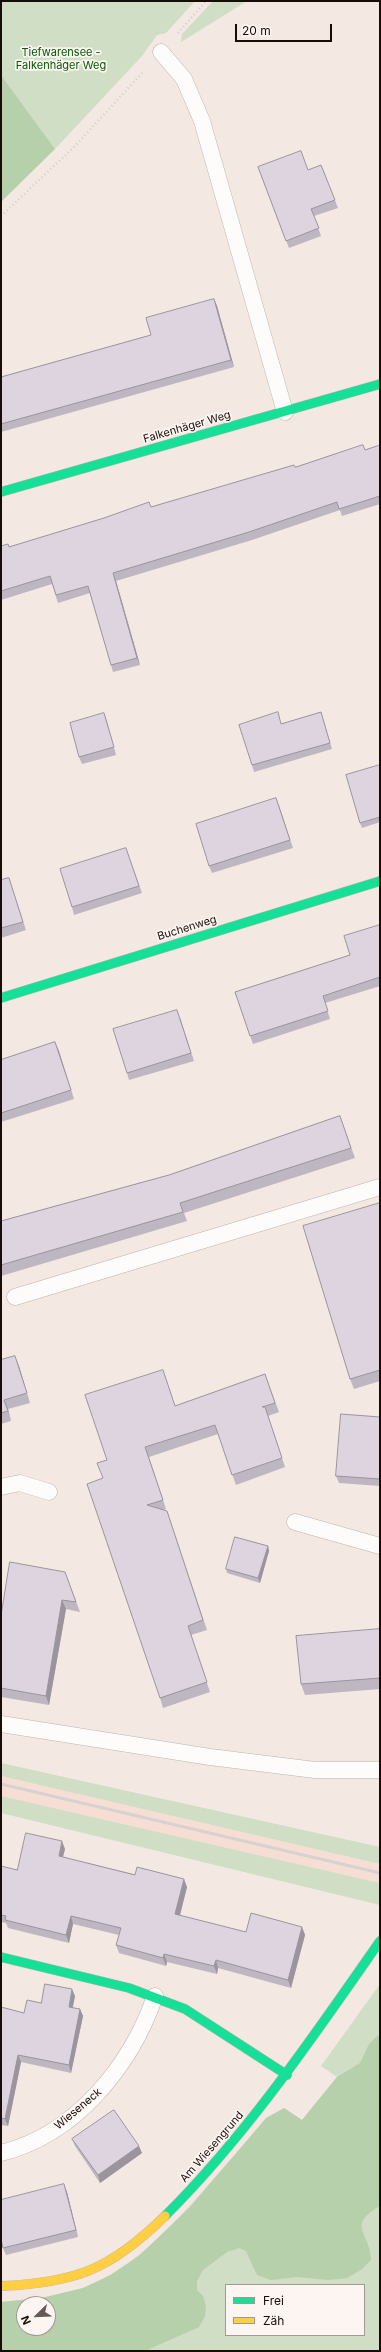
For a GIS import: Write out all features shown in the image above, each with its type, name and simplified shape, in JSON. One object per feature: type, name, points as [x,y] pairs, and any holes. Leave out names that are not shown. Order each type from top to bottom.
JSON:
[{"type":"street","name":"Falkenhäger Weg","points":[[1,492],[380,384]]},
{"type":"street","name":"Buchenweg","points":[[1,998],[380,881]]},
{"type":"street","name":"Am Wiesengrund","points":[[1,2286],[40,2285],[80,2276],[107,2264],[132,2247],[182,2200],[232,2144],[287,2075],[380,1941]]},
{"type":"street","points":[[1,1957],[129,1988],[155,1996],[185,2009],[287,2075]]},
{"type":"lane","points":[[161,52],[184,79],[202,122],[285,412]]},
{"type":"lane","points":[[14,1297],[380,1187]]},
{"type":"lane","points":[[1,1487],[20,1483],[49,1492]]},
{"type":"lane","points":[[295,1522],[380,1546]]},
{"type":"lane","points":[[1,1724],[210,1757],[308,1769],[380,1770]]},
{"type":"lane","name":"Wieseneck","points":[[1,2152],[15,2149],[52,2130],[88,2104],[105,2086],[148,2017],[155,1996]]},
{"type":"path","points":[[1,216],[74,147],[206,1]]},
{"type":"shaded area","points":[[1,1776],[380,1864],[380,1883],[1,1796]]},
{"type":"green space","name":"Tiefwarensee - Falkenhäger Weg","points":[[1,1],[195,1],[166,33],[157,35],[142,56],[55,149],[1,75]]},
{"type":"green space","points":[[213,1],[247,1],[181,42],[182,34]]},
{"type":"green space","points":[[1,75],[55,149],[1,202]]},
{"type":"green space","points":[[1,1763],[380,1847],[380,1864],[1,1776]]},
{"type":"green space","points":[[1,1796],[380,1883],[380,1905],[1,1813]]},
{"type":"green space","points":[[380,1984],[380,2351],[1,2351],[1,2302],[16,2301],[16,2336],[56,2336],[56,2296],[54,2296],[75,2291],[109,2275],[151,2245],[188,2208],[245,2143],[284,2108],[302,2120],[337,2077],[321,2066]]},
{"type":"green space","points":[[377,2036],[380,2036],[380,2206],[364,2219],[362,2225],[362,2230],[370,2251],[371,2260],[362,2269],[347,2278],[328,2280],[298,2277],[271,2280],[257,2275],[246,2251],[239,2248],[227,2252],[203,2270],[197,2281],[197,2290],[203,2296],[206,2306],[205,2316],[199,2327],[145,2351],[1,2351],[1,2302],[16,2300],[16,2336],[56,2336],[56,2296],[49,2296],[83,2288],[111,2275],[139,2256],[191,2206],[266,2118],[284,2108],[302,2120],[337,2077],[360,2063],[369,2044]]},
{"type":"building","points":[[301,151],[308,170],[321,165],[335,200],[311,209],[319,228],[286,241],[258,167]]},
{"type":"building","points":[[214,299],[231,360],[1,424],[1,377],[151,335],[146,318]]},
{"type":"building","points":[[363,445],[365,450],[380,445],[380,496],[339,509],[337,502],[249,532],[113,573],[137,658],[111,665],[88,586],[56,595],[50,576],[1,591],[1,546],[8,544],[9,547],[104,518],[149,502],[151,507],[294,465],[295,467]]},
{"type":"building","points":[[278,712],[281,724],[321,712],[330,743],[252,765],[239,725]]},
{"type":"building","points":[[104,713],[114,747],[79,757],[70,723]]},
{"type":"building","points":[[380,765],[380,817],[360,823],[346,775]]},
{"type":"building","points":[[276,798],[290,840],[209,866],[196,824]]},
{"type":"building","points":[[126,848],[139,886],[72,907],[60,869]]},
{"type":"building","points":[[9,878],[23,922],[1,928],[1,880]]},
{"type":"building","points":[[380,925],[380,977],[323,996],[328,1011],[250,1036],[235,992],[350,955],[344,936]]},
{"type":"building","points":[[177,1010],[191,1053],[127,1073],[113,1029]]},
{"type":"building","points":[[55,1042],[71,1090],[1,1113],[1,1060]]},
{"type":"building","points":[[340,1116],[351,1148],[180,1203],[183,1212],[1,1265],[1,1221],[169,1175]]},
{"type":"building","points":[[380,1203],[380,1370],[350,1379],[303,1226]]},
{"type":"building","points":[[15,1356],[27,1393],[4,1400],[8,1411],[1,1413],[1,1360]]},
{"type":"building","points":[[163,1370],[175,1406],[265,1374],[275,1403],[262,1407],[265,1407],[282,1458],[232,1475],[215,1425],[145,1447],[163,1500],[147,1505],[167,1511],[203,1620],[188,1626],[207,1682],[160,1698],[87,1484],[103,1478],[97,1463],[107,1460],[85,1395]]},
{"type":"building","points":[[341,1414],[380,1417],[380,1479],[336,1476]]},
{"type":"building","points":[[235,1537],[268,1546],[258,1578],[226,1569]]},
{"type":"building","points":[[10,1562],[65,1572],[76,1602],[62,1600],[46,1696],[1,1688],[1,1616]]},
{"type":"building","points":[[380,1629],[380,1678],[301,1684],[296,1636]]},
{"type":"building","points":[[26,1833],[62,1841],[59,1856],[135,1875],[137,1867],[184,1879],[175,1914],[246,1932],[251,1913],[302,1927],[288,1980],[216,1960],[214,1966],[164,1954],[163,1958],[116,1945],[121,1928],[71,1916],[66,1935],[5,1920],[6,1916],[1,1915],[1,1866],[17,1870]]},
{"type":"building","points":[[45,1984],[72,1989],[69,2007],[80,2009],[69,2065],[18,2055],[5,2119],[1,2118],[1,2007],[24,2013],[27,2000],[41,2003]]},
{"type":"building","points":[[114,2110],[139,2146],[98,2175],[72,2139]]},
{"type":"building","points":[[64,2184],[76,2230],[3,2248],[1,2239],[1,2200]]},
{"type":"railway","points":[[1,1784],[380,1873]]},
{"type":"traffic: fast","points":[[1,492],[380,384]]},
{"type":"traffic: fast","points":[[1,998],[380,881]]},
{"type":"traffic: fast","points":[[165,2216],[224,2152],[252,2118],[330,2013],[380,1941]]},
{"type":"traffic: fast","points":[[1,1957],[129,1988],[185,2009],[287,2075]]},
{"type":"traffic: slow","points":[[1,2286],[51,2281],[72,2277],[91,2270],[109,2261],[127,2249],[165,2216]]}]
